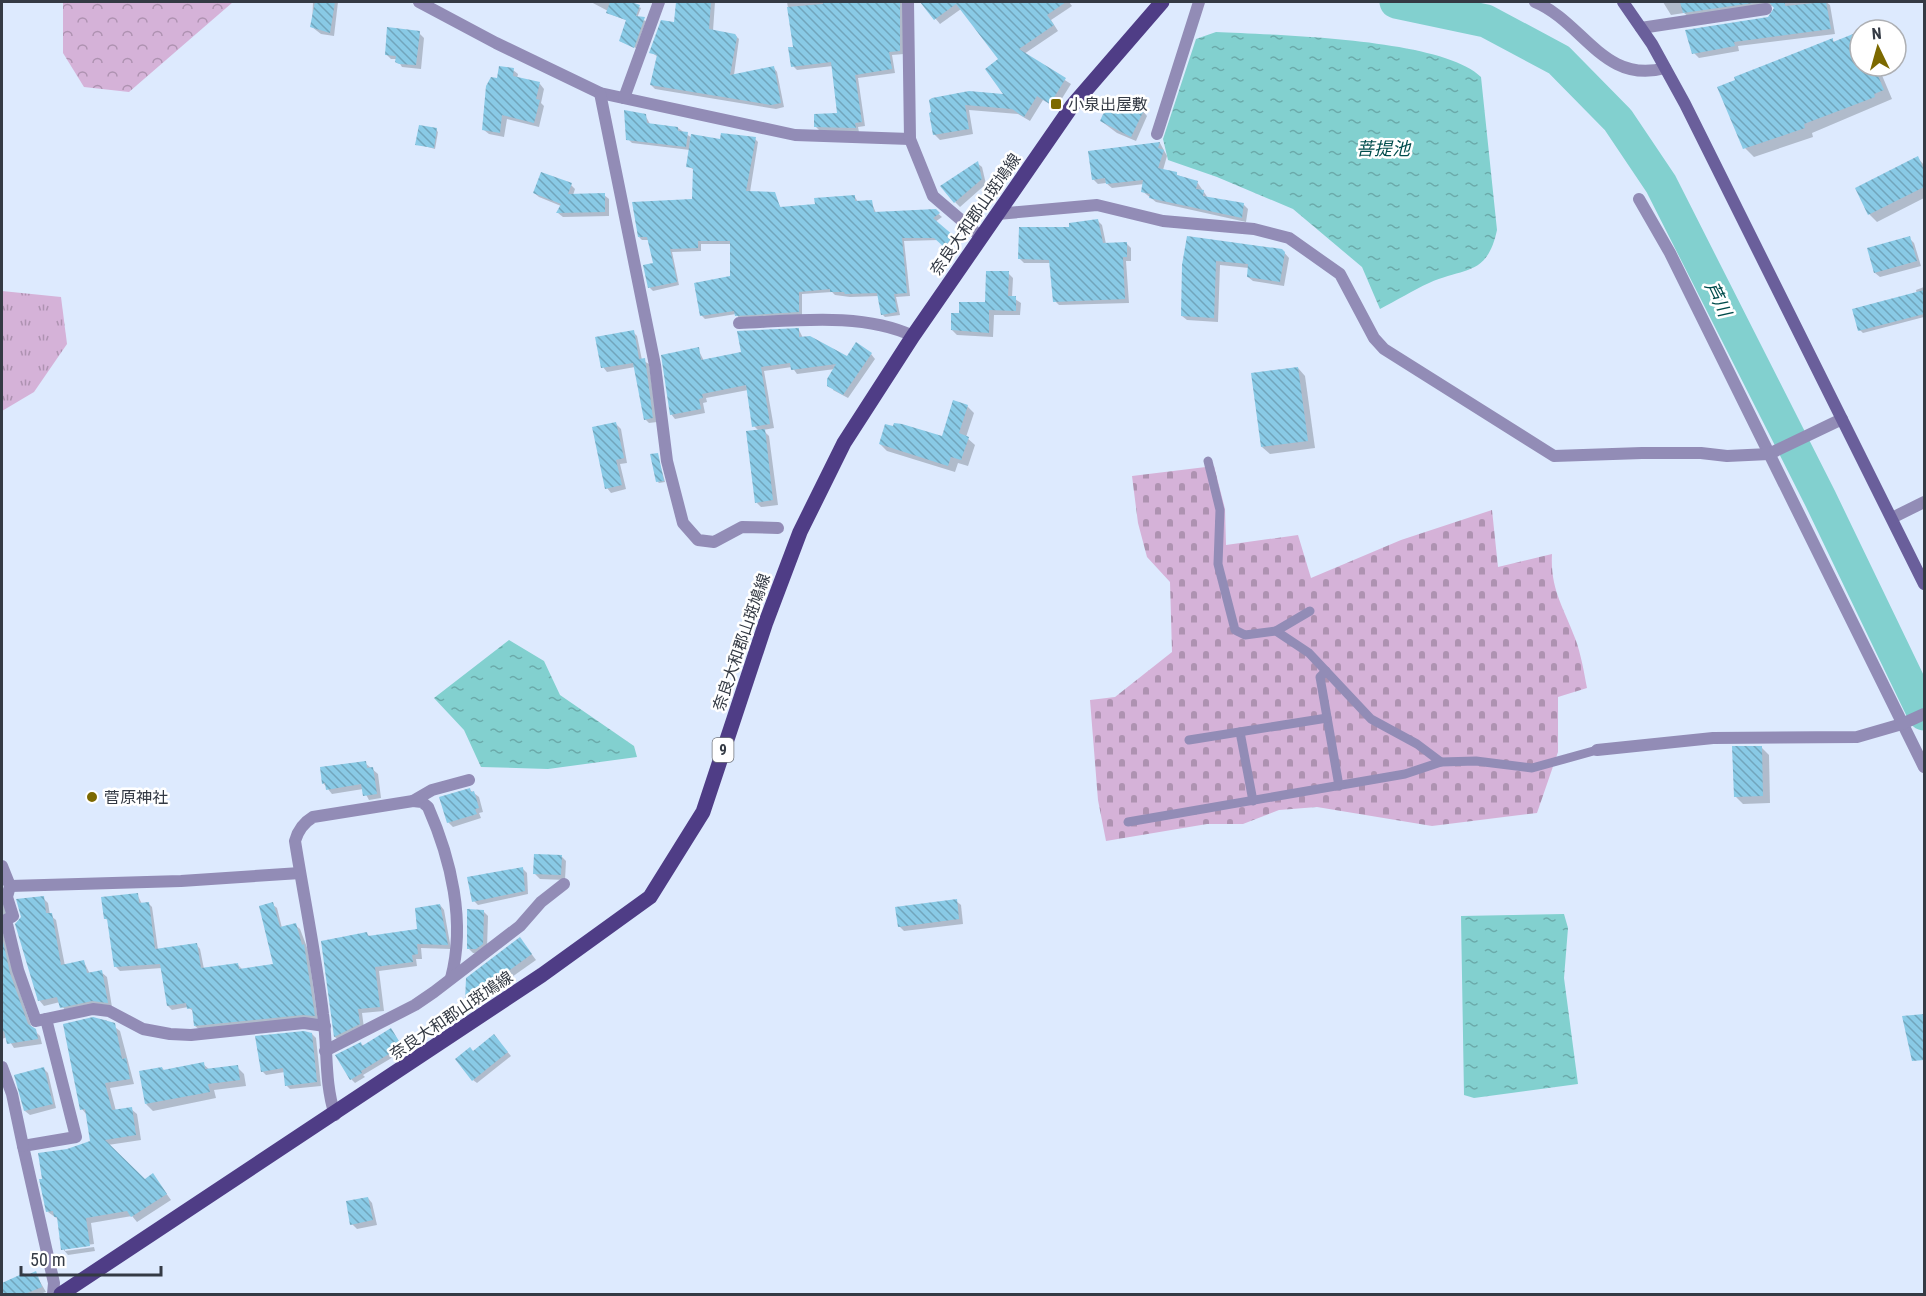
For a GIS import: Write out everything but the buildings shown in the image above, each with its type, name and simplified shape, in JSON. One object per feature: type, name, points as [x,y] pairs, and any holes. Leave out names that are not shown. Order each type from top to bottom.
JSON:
[{"type":"main road","name":"奈良大和郡山斑鳩線","points":[[61,1294],[335,1115],[542,975],[650,897],[703,812],[766,622],[800,532],[844,443],[913,336],[1072,106],[1162,2]]},
{"type":"street","points":[[419,2],[496,43],[600,93],[795,135],[909,139]]},
{"type":"street","points":[[624,98],[658,2]]},
{"type":"street","points":[[909,2],[909,139],[933,196],[981,237]]},
{"type":"street","points":[[1157,134],[1199,2]]},
{"type":"street","points":[[1535,2],[1556,14],[1598,52],[1616,64],[1634,71],[1649,72],[1665,68]]},
{"type":"street","points":[[1623,2],[1665,68],[1710,153],[1924,585]]},
{"type":"street","points":[[1641,28],[1766,9]]},
{"type":"street","points":[[600,93],[655,365],[667,461],[683,523],[698,540],[714,542],[742,527],[778,528]]},
{"type":"street","points":[[1639,199],[1670,253],[1885,683],[1902,724],[1924,767]]},
{"type":"street","points":[[997,214],[1097,205],[1163,220],[1254,229],[1288,238],[1341,274],[1374,338],[1384,349],[1554,456],[1642,453],[1701,453],[1727,456],[1769,454],[1842,419]]},
{"type":"street","points":[[739,323],[817,321],[862,323],[902,331],[913,336]]},
{"type":"street","points":[[1892,518],[1924,502]]},
{"type":"street","points":[[1597,750],[1703,738],[1857,736],[1902,724],[1924,714]]},
{"type":"street","points":[[413,801],[432,790],[469,780]]},
{"type":"street","points":[[335,1115],[324,1051],[325,1026],[295,841],[300,827],[307,820],[323,814],[413,801],[422,802],[428,807],[456,894],[455,957],[451,978]]},
{"type":"street","points":[[2,866],[10,886],[7,897],[13,916],[6,920],[18,970],[36,1021],[85,1010],[109,1011],[131,1024],[154,1032],[191,1035],[304,1023],[325,1026]]},
{"type":"street","points":[[10,886],[181,881],[300,873]]},
{"type":"street","points":[[324,1051],[415,1005],[520,926],[541,902],[564,884]]},
{"type":"street","points":[[23,1146],[76,1137],[46,1018]]},
{"type":"street","points":[[2,1067],[12,1094],[54,1283],[53,1294]]},
{"type":"lane","points":[[1208,461],[1220,510],[1218,564],[1235,630],[1245,635],[1275,631],[1310,611]]},
{"type":"lane","points":[[1275,631],[1309,653],[1371,719],[1417,744],[1441,762]]},
{"type":"lane","points":[[1326,671],[1320,677],[1339,786]]},
{"type":"lane","points":[[1189,740],[1327,718]]},
{"type":"lane","points":[[1240,732],[1253,801]]},
{"type":"lane","points":[[1128,822],[1405,774],[1441,762],[1476,761],[1532,768],[1597,750]]},
{"type":"green space","points":[[63,2],[233,2],[129,92],[84,87],[63,53]]},
{"type":"green space","points":[[2,291],[61,297],[67,344],[34,392],[2,411]]},
{"type":"green space","points":[[1214,466],[1225,509],[1226,545],[1298,535],[1311,578],[1401,540],[1492,510],[1498,567],[1552,554],[1555,588],[1577,644],[1587,688],[1558,697],[1558,752],[1537,813],[1432,826],[1317,807],[1279,810],[1243,824],[1207,824],[1106,841],[1098,800],[1090,700],[1115,697],[1172,652],[1170,582],[1147,557],[1138,523],[1132,476]]},
{"type":"water","name":"菩提池","points":[[1216,32],[1315,37],[1395,46],[1461,64],[1481,77],[1497,230],[1487,256],[1472,268],[1429,283],[1380,309],[1362,267],[1293,209],[1217,177],[1168,160],[1163,139],[1196,39]]},
{"type":"water","points":[[509,640],[544,661],[560,695],[634,746],[637,757],[548,769],[481,767],[464,730],[434,698]]},
{"type":"water","points":[[1564,914],[1568,928],[1564,978],[1578,1084],[1474,1098],[1464,1095],[1461,916]]},
{"type":"waterway","name":"芦川","points":[[1396,2],[1486,21],[1559,60],[1618,120],[1661,184],[1820,498],[1924,714]]},
{"type":"place","name":"小泉出屋敷","points":[[1056,104]]},
{"type":"place","name":"菅原神社","points":[[92,797]]}]
